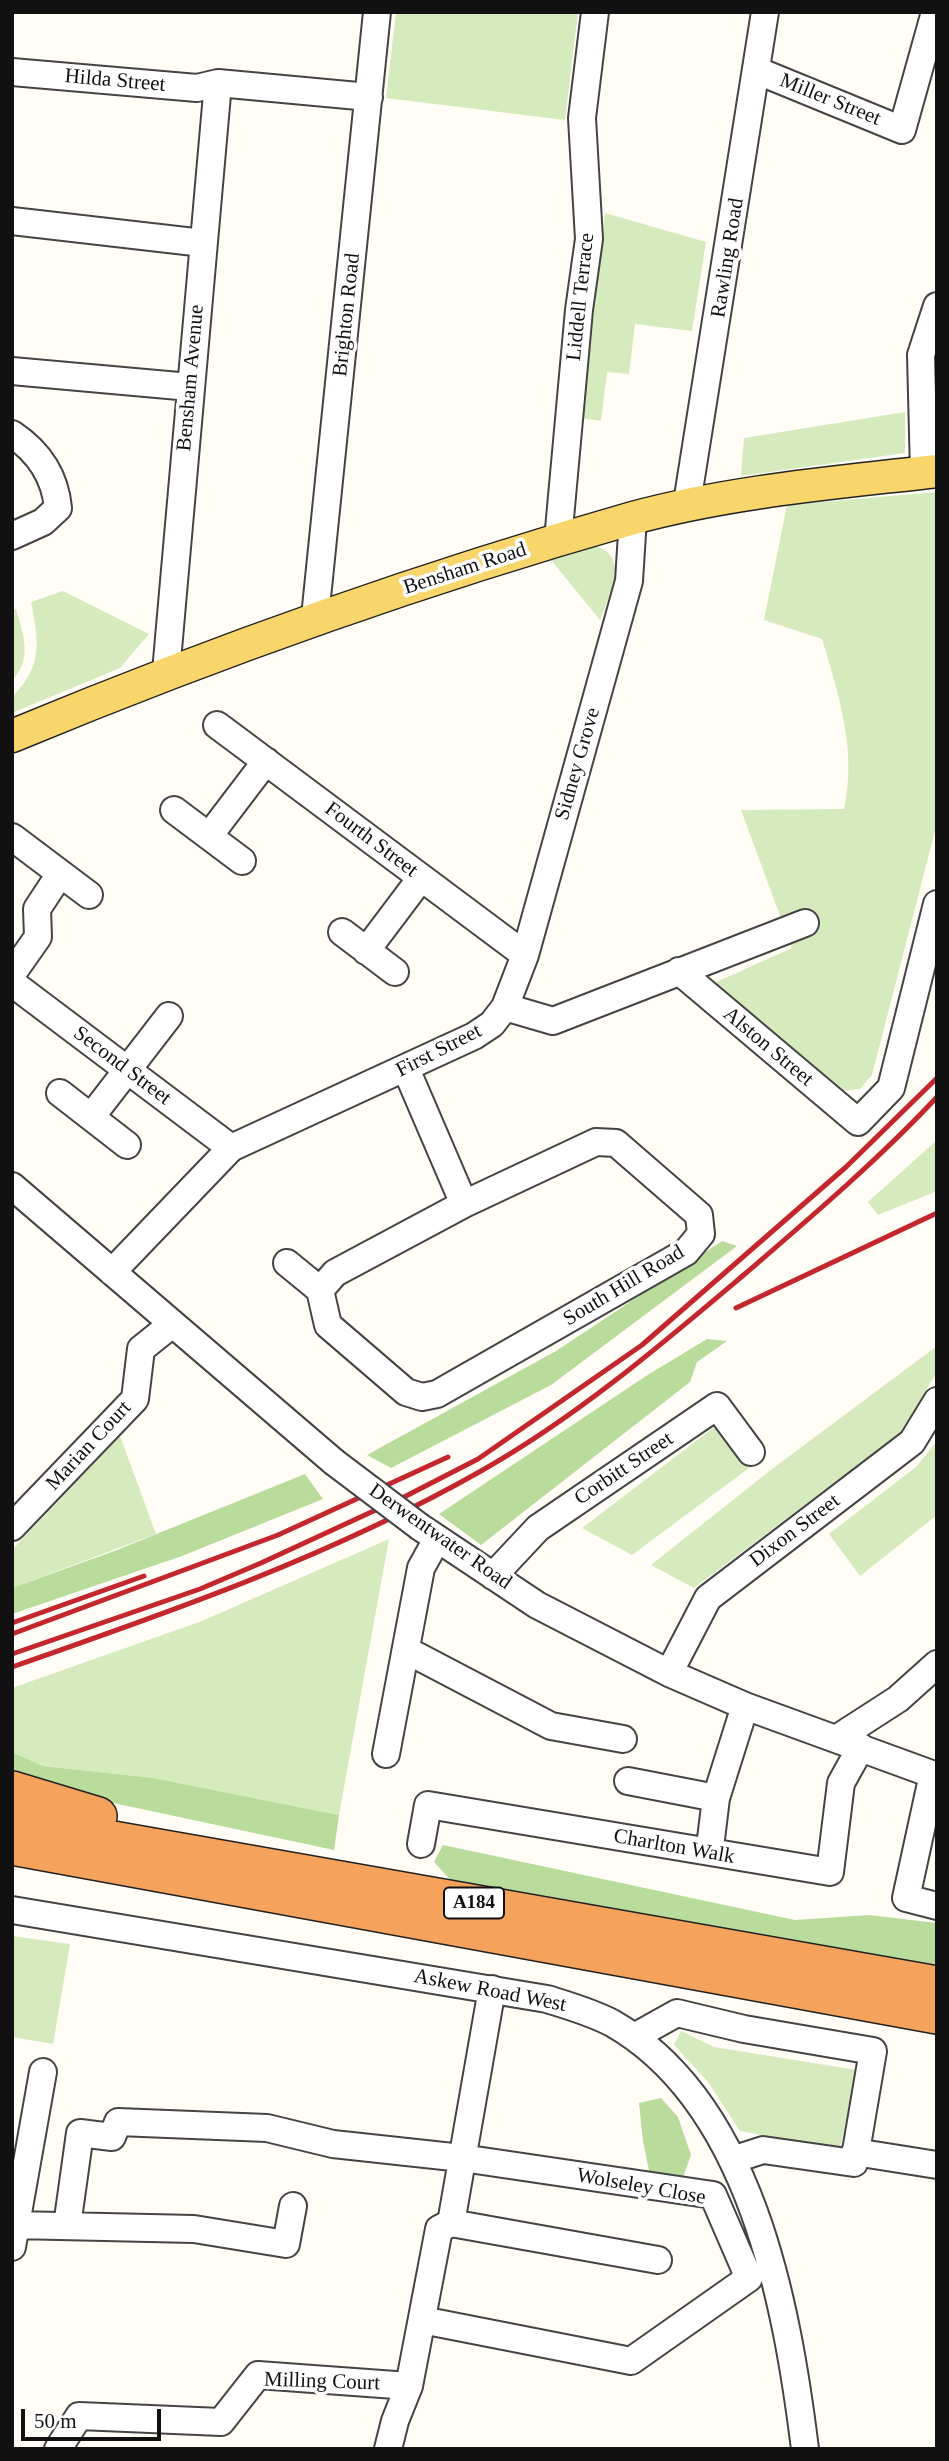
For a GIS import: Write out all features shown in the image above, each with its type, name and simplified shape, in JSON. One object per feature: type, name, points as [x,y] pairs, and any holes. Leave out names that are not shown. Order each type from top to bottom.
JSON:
[{"type":"highway","points":[[12,1790],[286,1870]]},
{"type":"highway","name":"A184","points":[[12,1819],[39,1827],[937,1985]]},
{"type":"highway","name":"A184","points":[[12,1846],[875,2003],[937,2017]]},
{"type":"main road","name":"Bensham Road","points":[[12,736],[166,673],[315,617],[633,518],[687,503],[790,486],[930,472]]},
{"type":"street","name":"Brighton Road","points":[[315,617],[377,12]]},
{"type":"street","name":"Liddell Terrace","points":[[558,540],[579,310],[589,239],[582,118],[595,12]]},
{"type":"street","name":"Rawling Road","points":[[687,503],[758,71],[765,12]]},
{"type":"street","name":"Miller Street","points":[[758,71],[902,130],[935,12]]},
{"type":"street","name":"Hilda Street","points":[[12,72],[197,88],[218,83],[369,97]]},
{"type":"street","name":"Bensham Avenue","points":[[166,673],[218,83]]},
{"type":"street","points":[[12,221],[203,243]]},
{"type":"street","points":[[930,472],[921,355],[937,306]]},
{"type":"street","points":[[12,371],[190,387]]},
{"type":"street","points":[[12,434],[45,465],[56,488],[58,508],[43,522],[12,536]]},
{"type":"street","name":"Sidney Grove","points":[[505,1007],[525,955],[629,580],[633,518]]},
{"type":"street","name":"Fourth Street","points":[[217,725],[525,955]]},
{"type":"street","points":[[209,836],[266,761]]},
{"type":"street","points":[[174,810],[242,861]]},
{"type":"street","points":[[12,837],[89,895]]},
{"type":"street","points":[[12,974],[38,937],[37,909],[60,874]]},
{"type":"street","points":[[366,951],[421,878]]},
{"type":"street","name":"Alston Street","points":[[679,971],[858,1122],[891,1088],[937,904]]},
{"type":"street","points":[[505,1007],[553,1021],[805,923]]},
{"type":"street","points":[[342,932],[395,972]]},
{"type":"street","name":"Second Street","points":[[12,983],[231,1148]]},
{"type":"street","name":"First Street","points":[[112,1272],[231,1148],[474,1036],[492,1024],[505,1007]]},
{"type":"street","points":[[91,1117],[169,1016]]},
{"type":"street","points":[[406,1069],[464,1204]]},
{"type":"street","points":[[60,1093],[127,1145]]},
{"type":"street","name":"South Hill Road","points":[[597,1142],[616,1143],[699,1216],[701,1234],[686,1252],[437,1394],[422,1397],[406,1392],[328,1325],[320,1290],[335,1273],[464,1204],[597,1142]]},
{"type":"street","name":"Derwentwater Road","points":[[12,1186],[334,1462],[428,1533],[537,1605],[669,1673],[745,1706],[935,1775]]},
{"type":"street","points":[[287,1263],[320,1290]]},
{"type":"street","name":"Marian Court","points":[[12,1527],[135,1399],[141,1349],[171,1325]]},
{"type":"street","name":"Dixon Street","points":[[669,1673],[708,1598],[912,1441],[937,1401]]},
{"type":"street","name":"Corbitt Street","points":[[493,1576],[545,1523],[717,1406],[751,1452]]},
{"type":"street","points":[[386,1754],[428,1533]]},
{"type":"street","points":[[406,1650],[551,1726],[623,1739]]},
{"type":"street","points":[[849,1743],[937,1664]]},
{"type":"street","points":[[711,1839],[716,1798],[745,1706]]},
{"type":"street","name":"Charlton Walk","points":[[421,1844],[428,1805],[830,1872],[849,1743]]},
{"type":"street","points":[[935,1775],[906,1898],[937,1906]]},
{"type":"street","points":[[628,1781],[716,1798]]},
{"type":"street","name":"Askew Road West","points":[[12,1910],[492,1989],[586,2011],[634,2037],[681,2080],[706,2113],[732,2160],[751,2207],[781,2306],[795,2372],[805,2449]]},
{"type":"street","points":[[492,1989],[451,2223],[659,2260]]},
{"type":"street","points":[[634,2037],[677,2013],[744,2029],[873,2051],[854,2163],[763,2150],[732,2160]]},
{"type":"street","points":[[43,2072],[13,2236],[67,2226],[194,2229],[286,2244],[293,2206]]},
{"type":"street","points":[[67,2226],[80,2133],[112,2137],[118,2122],[267,2128],[333,2144],[462,2158]]},
{"type":"street","points":[[856,2152],[937,2165]]},
{"type":"street","name":"Wolseley Close","points":[[422,2320],[631,2361],[749,2278],[713,2195],[462,2158]]},
{"type":"street","name":"Milling Court","points":[[58,2449],[79,2416],[221,2422],[258,2375],[409,2386],[439,2230],[451,2223]]},
{"type":"street","points":[[388,2449],[395,2421],[409,2386]]},
{"type":"green space","points":[[396,12],[578,12],[565,120],[386,98]]},
{"type":"green space","points":[[605,213],[706,242],[692,331],[635,324],[629,374],[607,372],[601,421],[582,418]]},
{"type":"green space","points":[[905,412],[905,453],[741,476],[744,438]]},
{"type":"green space","points":[[937,492],[937,823],[872,1075],[860,1089],[842,1091],[714,983],[792,948],[741,810],[844,809],[847,744],[822,639],[764,620],[787,505]]},
{"type":"green space","points":[[595,546],[606,551],[613,559],[615,568],[612,589],[600,620],[551,560]]},
{"type":"green space","points":[[63,591],[149,634],[120,668],[12,713],[12,697],[29,675],[36,653],[36,629],[31,602]]},
{"type":"green space","points":[[16,609],[23,636],[24,655],[12,680],[12,610]]},
{"type":"green space","points":[[937,1140],[937,1191],[878,1215],[868,1202]]},
{"type":"green space","points":[[722,1241],[737,1246],[551,1385],[391,1468],[367,1455],[556,1351]]},
{"type":"green space","points":[[707,1339],[727,1341],[697,1362],[690,1382],[481,1545],[439,1514],[646,1376]]},
{"type":"green space","points":[[937,1346],[937,1372],[900,1433],[694,1588],[651,1565],[772,1469]]},
{"type":"green space","points":[[721,1422],[753,1465],[632,1555],[582,1528]]},
{"type":"green space","points":[[120,1436],[156,1534],[12,1588],[12,1550]]},
{"type":"green space","points":[[937,1441],[937,1515],[860,1576],[829,1534],[916,1467]]},
{"type":"green space","points":[[305,1474],[323,1499],[182,1556],[12,1614],[12,1588],[117,1550]]},
{"type":"green space","points":[[389,1539],[339,1815],[154,1778],[43,1766],[12,1752],[12,1688],[202,1621]]},
{"type":"green space","points":[[12,1752],[43,1766],[154,1778],[339,1815],[334,1850],[24,1784],[12,1779]]},
{"type":"green space","points":[[443,1845],[795,1920],[869,1915],[937,1923],[937,1972],[455,1885],[434,1862]]},
{"type":"green space","points":[[12,1936],[70,1944],[53,2044],[12,2037]]},
{"type":"green space","points":[[681,2031],[714,2047],[857,2070],[840,2149],[740,2131],[708,2082],[674,2045]]},
{"type":"green space","points":[[661,2098],[678,2117],[691,2155],[680,2185],[651,2180],[639,2103]]},
{"type":"railway","points":[[12,1654],[200,1589],[406,1496],[478,1459],[642,1345],[846,1167],[937,1078]]},
{"type":"railway","points":[[12,1667],[192,1603],[309,1556],[424,1502],[517,1450],[651,1353],[844,1188],[937,1097]]},
{"type":"railway","points":[[736,1308],[937,1213]]},
{"type":"railway","points":[[12,1634],[278,1535],[448,1457]]},
{"type":"railway","points":[[12,1623],[144,1576]]}]
